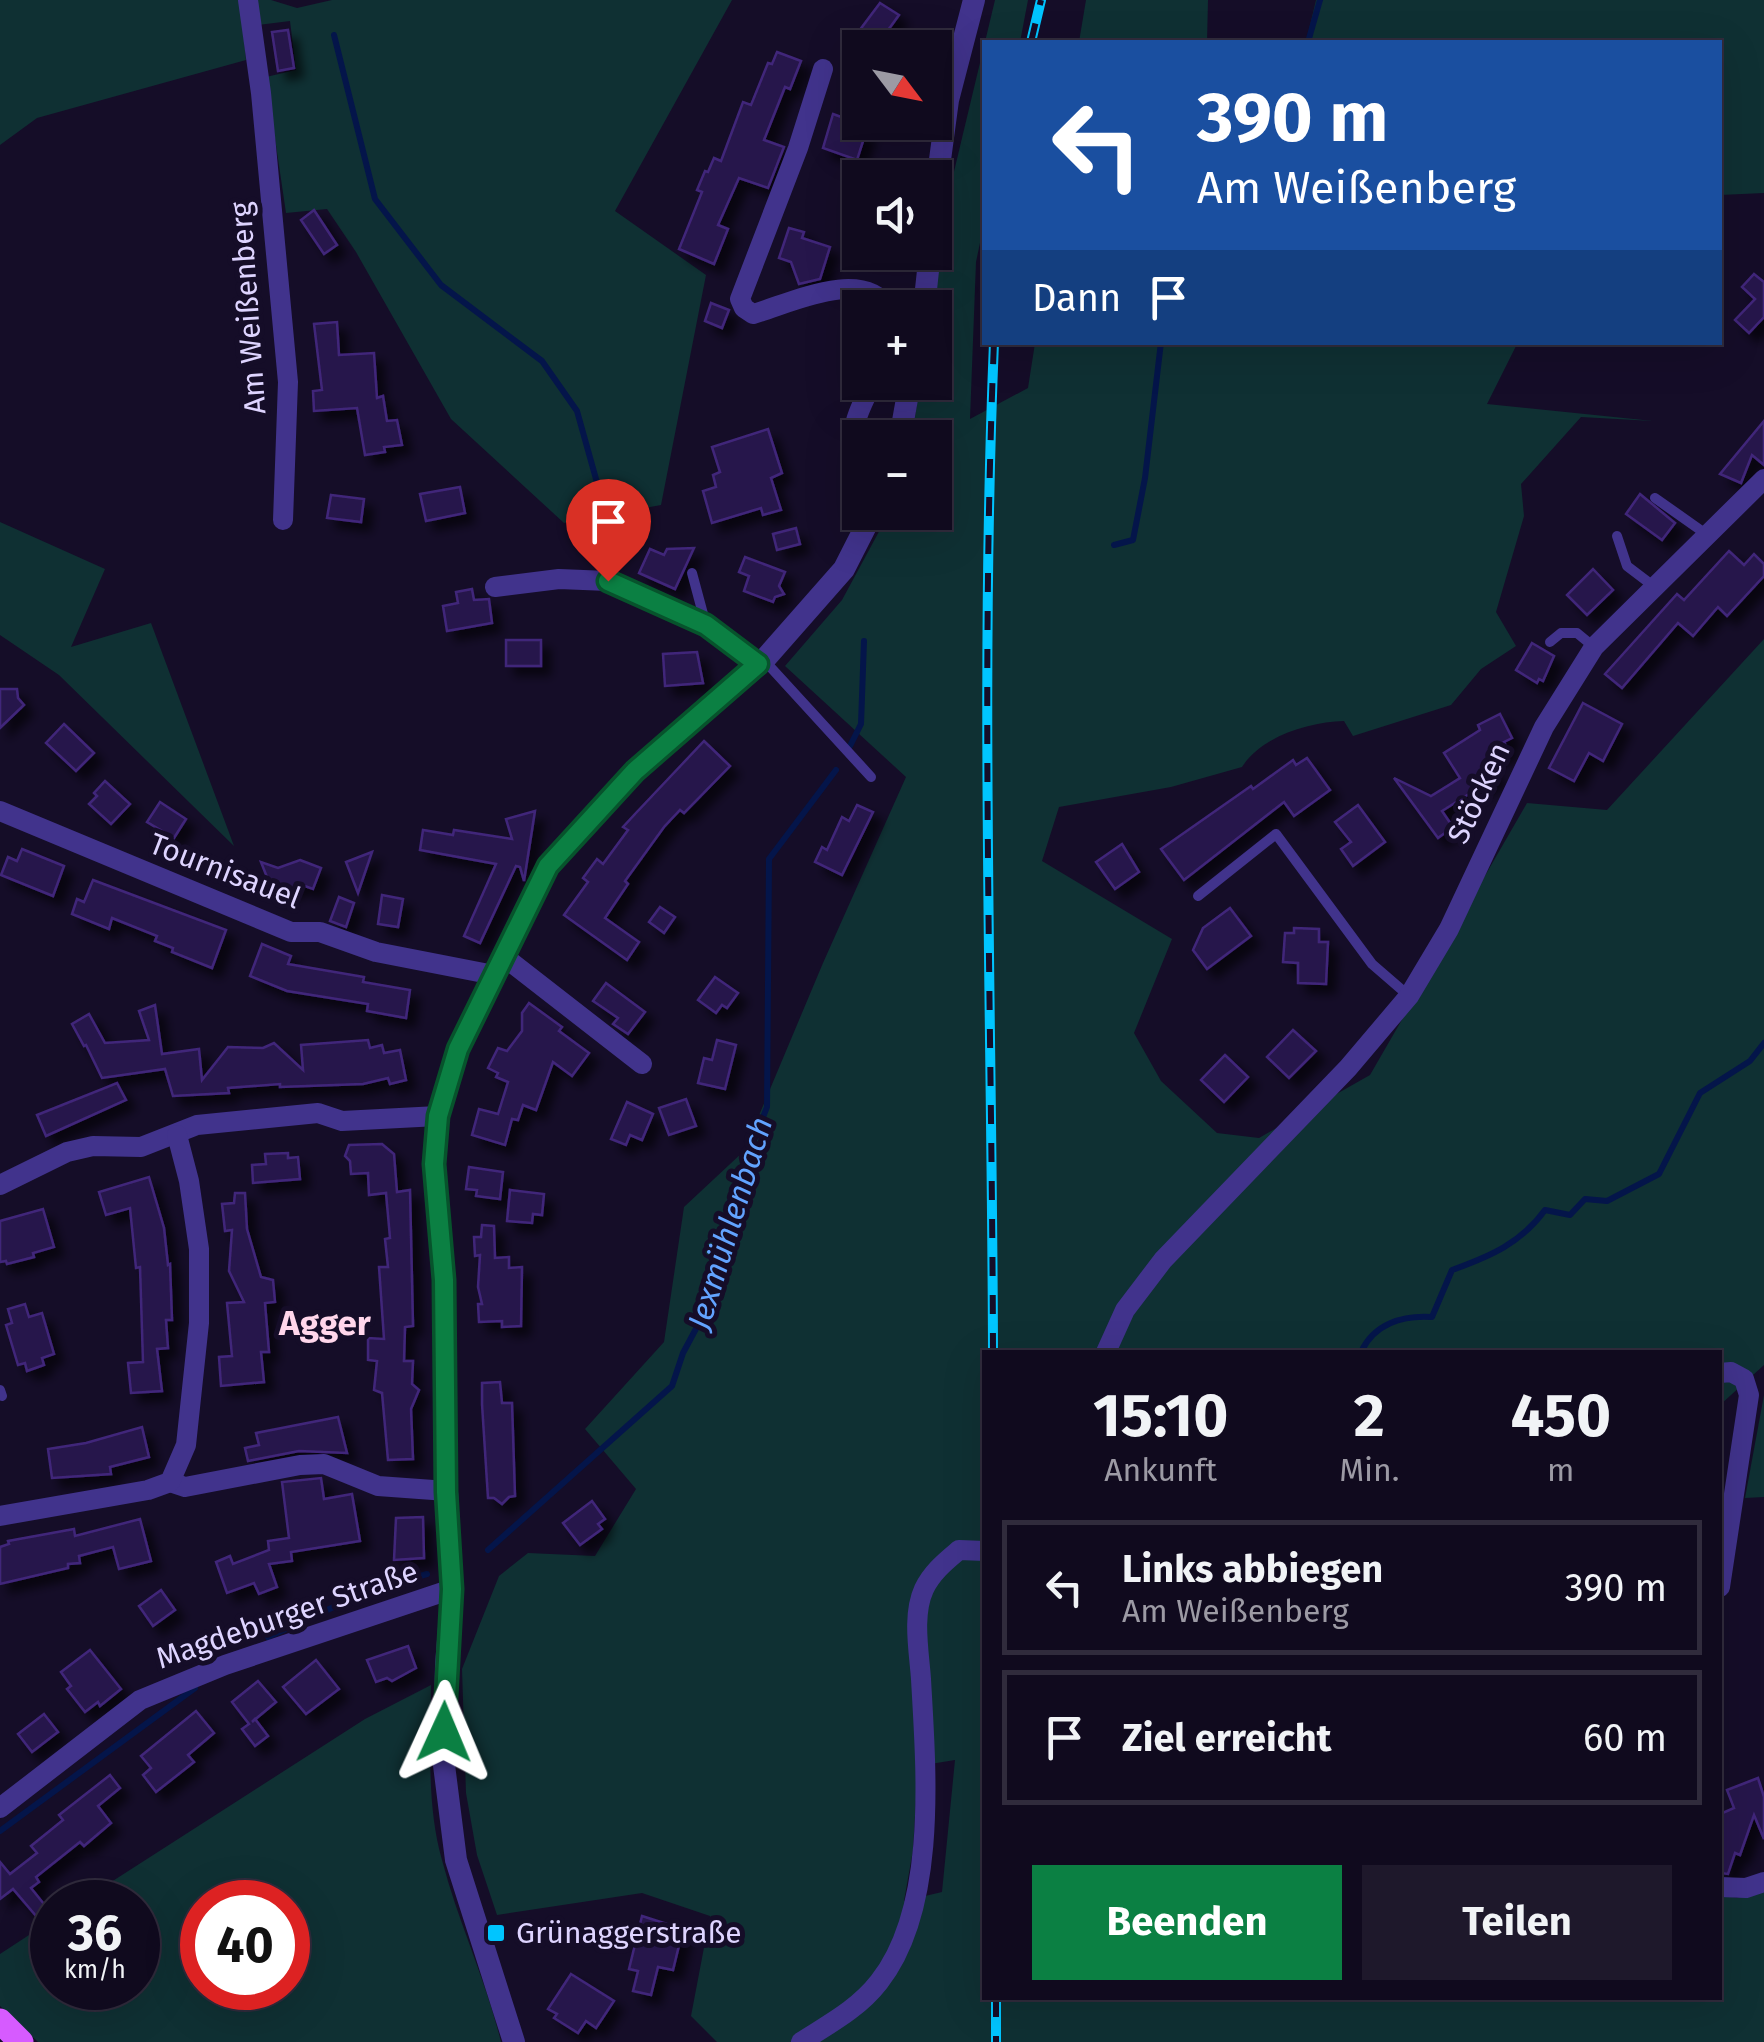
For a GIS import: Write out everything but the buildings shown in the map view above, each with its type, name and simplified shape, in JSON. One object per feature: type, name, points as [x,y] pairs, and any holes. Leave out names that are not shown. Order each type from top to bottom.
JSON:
[{"type":"main road","points":[[0,2021],[22,2042]]},
{"type":"street","name":"Am Weißenberg","points":[[248,0],[261,93],[288,382],[282,520]]},
{"type":"street","points":[[940,160],[948,100],[974,0]]},
{"type":"street","points":[[823,69],[798,148],[740,298],[744,308],[753,314],[831,290],[859,290]]},
{"type":"street","name":"Stöcken","points":[[1107,1350],[1124,1310],[1162,1260],[1348,1068],[1409,996],[1450,930],[1544,726],[1594,647],[1764,479]]},
{"type":"street","points":[[514,2042],[456,1860],[444,1765],[452,1589],[446,1492],[444,1280],[434,1164],[438,1116],[458,1049],[548,866],[635,771],[761,662],[844,569],[864,530]]},
{"type":"street","points":[[494,587],[559,578],[608,581],[706,625],[761,662]]},
{"type":"street","name":"Tournisauel","points":[[0,812],[291,932],[320,932],[376,952],[498,965]]},
{"type":"street","points":[[498,965],[642,1064]]},
{"type":"street","points":[[0,1186],[67,1152],[93,1146],[141,1147],[197,1125],[318,1114],[342,1120],[438,1116]]},
{"type":"street","points":[[170,1482],[186,1444],[199,1322],[199,1249],[189,1181],[177,1135]]},
{"type":"street","points":[[1722,1374],[1731,1372],[1744,1379],[1749,1395],[1722,1568]]},
{"type":"street","points":[[0,1516],[148,1490],[170,1482],[185,1487],[300,1465],[324,1464],[378,1486],[446,1492]]},
{"type":"street","points":[[801,2042],[854,2008],[880,1981],[910,1916],[924,1853],[928,1794],[918,1622],[923,1591],[938,1568],[960,1550],[982,1551]]},
{"type":"street","name":"Magdeburger Straße","points":[[0,1808],[140,1700],[225,1665],[452,1589]]},
{"type":"street","points":[[1722,1887],[1746,1888],[1764,1882]]},
{"type":"lane","points":[[1655,498],[1706,534]]},
{"type":"lane","points":[[1618,536],[1627,566],[1656,588]]},
{"type":"lane","points":[[692,573],[706,625]]},
{"type":"lane","points":[[1550,642],[1560,633],[1576,634],[1594,647]]},
{"type":"lane","points":[[761,662],[872,777]]},
{"type":"lane","points":[[1198,896],[1276,834],[1372,964],[1409,996]]},
{"type":"green space","points":[[0,0],[271,0],[297,8],[332,0],[732,0],[615,211],[706,275],[661,505],[564,523],[451,419],[356,252],[327,209],[286,213],[266,77],[296,70],[290,21],[243,27],[246,60],[37,118],[0,145]]},
{"type":"green space","points":[[995,0],[1028,0],[1020,40],[985,40]]},
{"type":"green space","points":[[1086,0],[1208,0],[1207,40],[1079,40]]},
{"type":"green space","points":[[1316,0],[1764,0],[1764,193],[1722,195],[1722,40],[1306,40]]},
{"type":"green space","points":[[982,54],[982,233],[976,262],[970,419],[1028,388],[1035,345],[1516,345],[1487,404],[1653,421],[1581,417],[1521,484],[1524,516],[1496,612],[1516,646],[1481,669],[1451,705],[1353,736],[1344,721],[1316,724],[1274,739],[1242,767],[1171,787],[1059,807],[1042,861],[1172,939],[1134,1033],[1161,1081],[1217,1133],[1259,1138],[1370,1075],[1527,803],[1607,810],[1764,639],[1764,1365],[1722,1403],[1722,1350],[982,1350],[982,2000],[1722,2000],[1722,1895],[1737,1898],[1764,1889],[1764,2042],[717,2042],[691,2016],[710,1916],[642,1893],[497,1915],[477,1855],[466,1793],[462,1669],[499,1576],[528,1553],[595,1556],[636,1489],[585,1429],[664,1342],[684,1207],[744,1151],[906,777],[785,666],[842,600],[880,530],[952,530],[952,420],[915,420],[917,400],[952,400],[952,290],[932,290],[935,270],[952,270],[952,180]],"holes":[[[955,1760],[942,1892],[904,1901],[913,1850],[918,1766]]]},
{"type":"green space","points":[[0,522],[105,569],[71,647],[151,623],[234,846],[59,675],[0,635]]},
{"type":"green space","points":[[1764,1395],[1764,1497],[1745,1498]]},
{"type":"green space","points":[[431,1685],[431,1773],[437,1839],[501,2042],[38,2042],[0,2006],[0,1954],[30,1934],[30,2010],[160,2010],[160,1880],[114,1880],[365,1719]]},
{"type":"waterway","name":"Jexmühlenbach","points":[[1309,40],[1320,0]]},
{"type":"waterway","points":[[334,35],[375,199],[441,285],[542,361],[577,411],[603,504]]},
{"type":"waterway","name":"Jexmühlenbach","points":[[1114,545],[1133,540],[1145,478],[1161,345]]},
{"type":"waterway","points":[[848,750],[861,724],[864,641]]},
{"type":"waterway","name":"Jexmühlenbach","points":[[488,1550],[672,1386],[683,1353],[713,1297],[729,1204],[767,1107],[769,859],[836,770]]},
{"type":"waterway","points":[[1362,1350],[1373,1334],[1390,1323],[1432,1317],[1452,1270],[1504,1247],[1545,1210],[1570,1215],[1585,1199],[1607,1201],[1659,1174],[1700,1093],[1750,1061],[1764,1043]]},
{"type":"waterway","name":"Jexmühlenbach","points":[[268,1637],[371,1590],[427,1574]]},
{"type":"waterway","name":"Jexmühlenbach","points":[[0,1831],[195,1688]]},
{"type":"railway","points":[[1031,40],[1041,0]]},
{"type":"railway","points":[[993,1350],[987,721],[994,345]]},
{"type":"railway","points":[[996,2000],[996,2042]]},
{"type":"place","name":"Grünaggerstraße","points":[[496,1933]]},
{"type":"district","name":"Agger","points":[[325,1323]]},
{"type":"route","points":[[444,1732],[452,1589],[446,1492],[444,1280],[434,1164],[438,1116],[458,1049],[548,866],[635,771],[758,664],[706,625],[608,581]]}]
